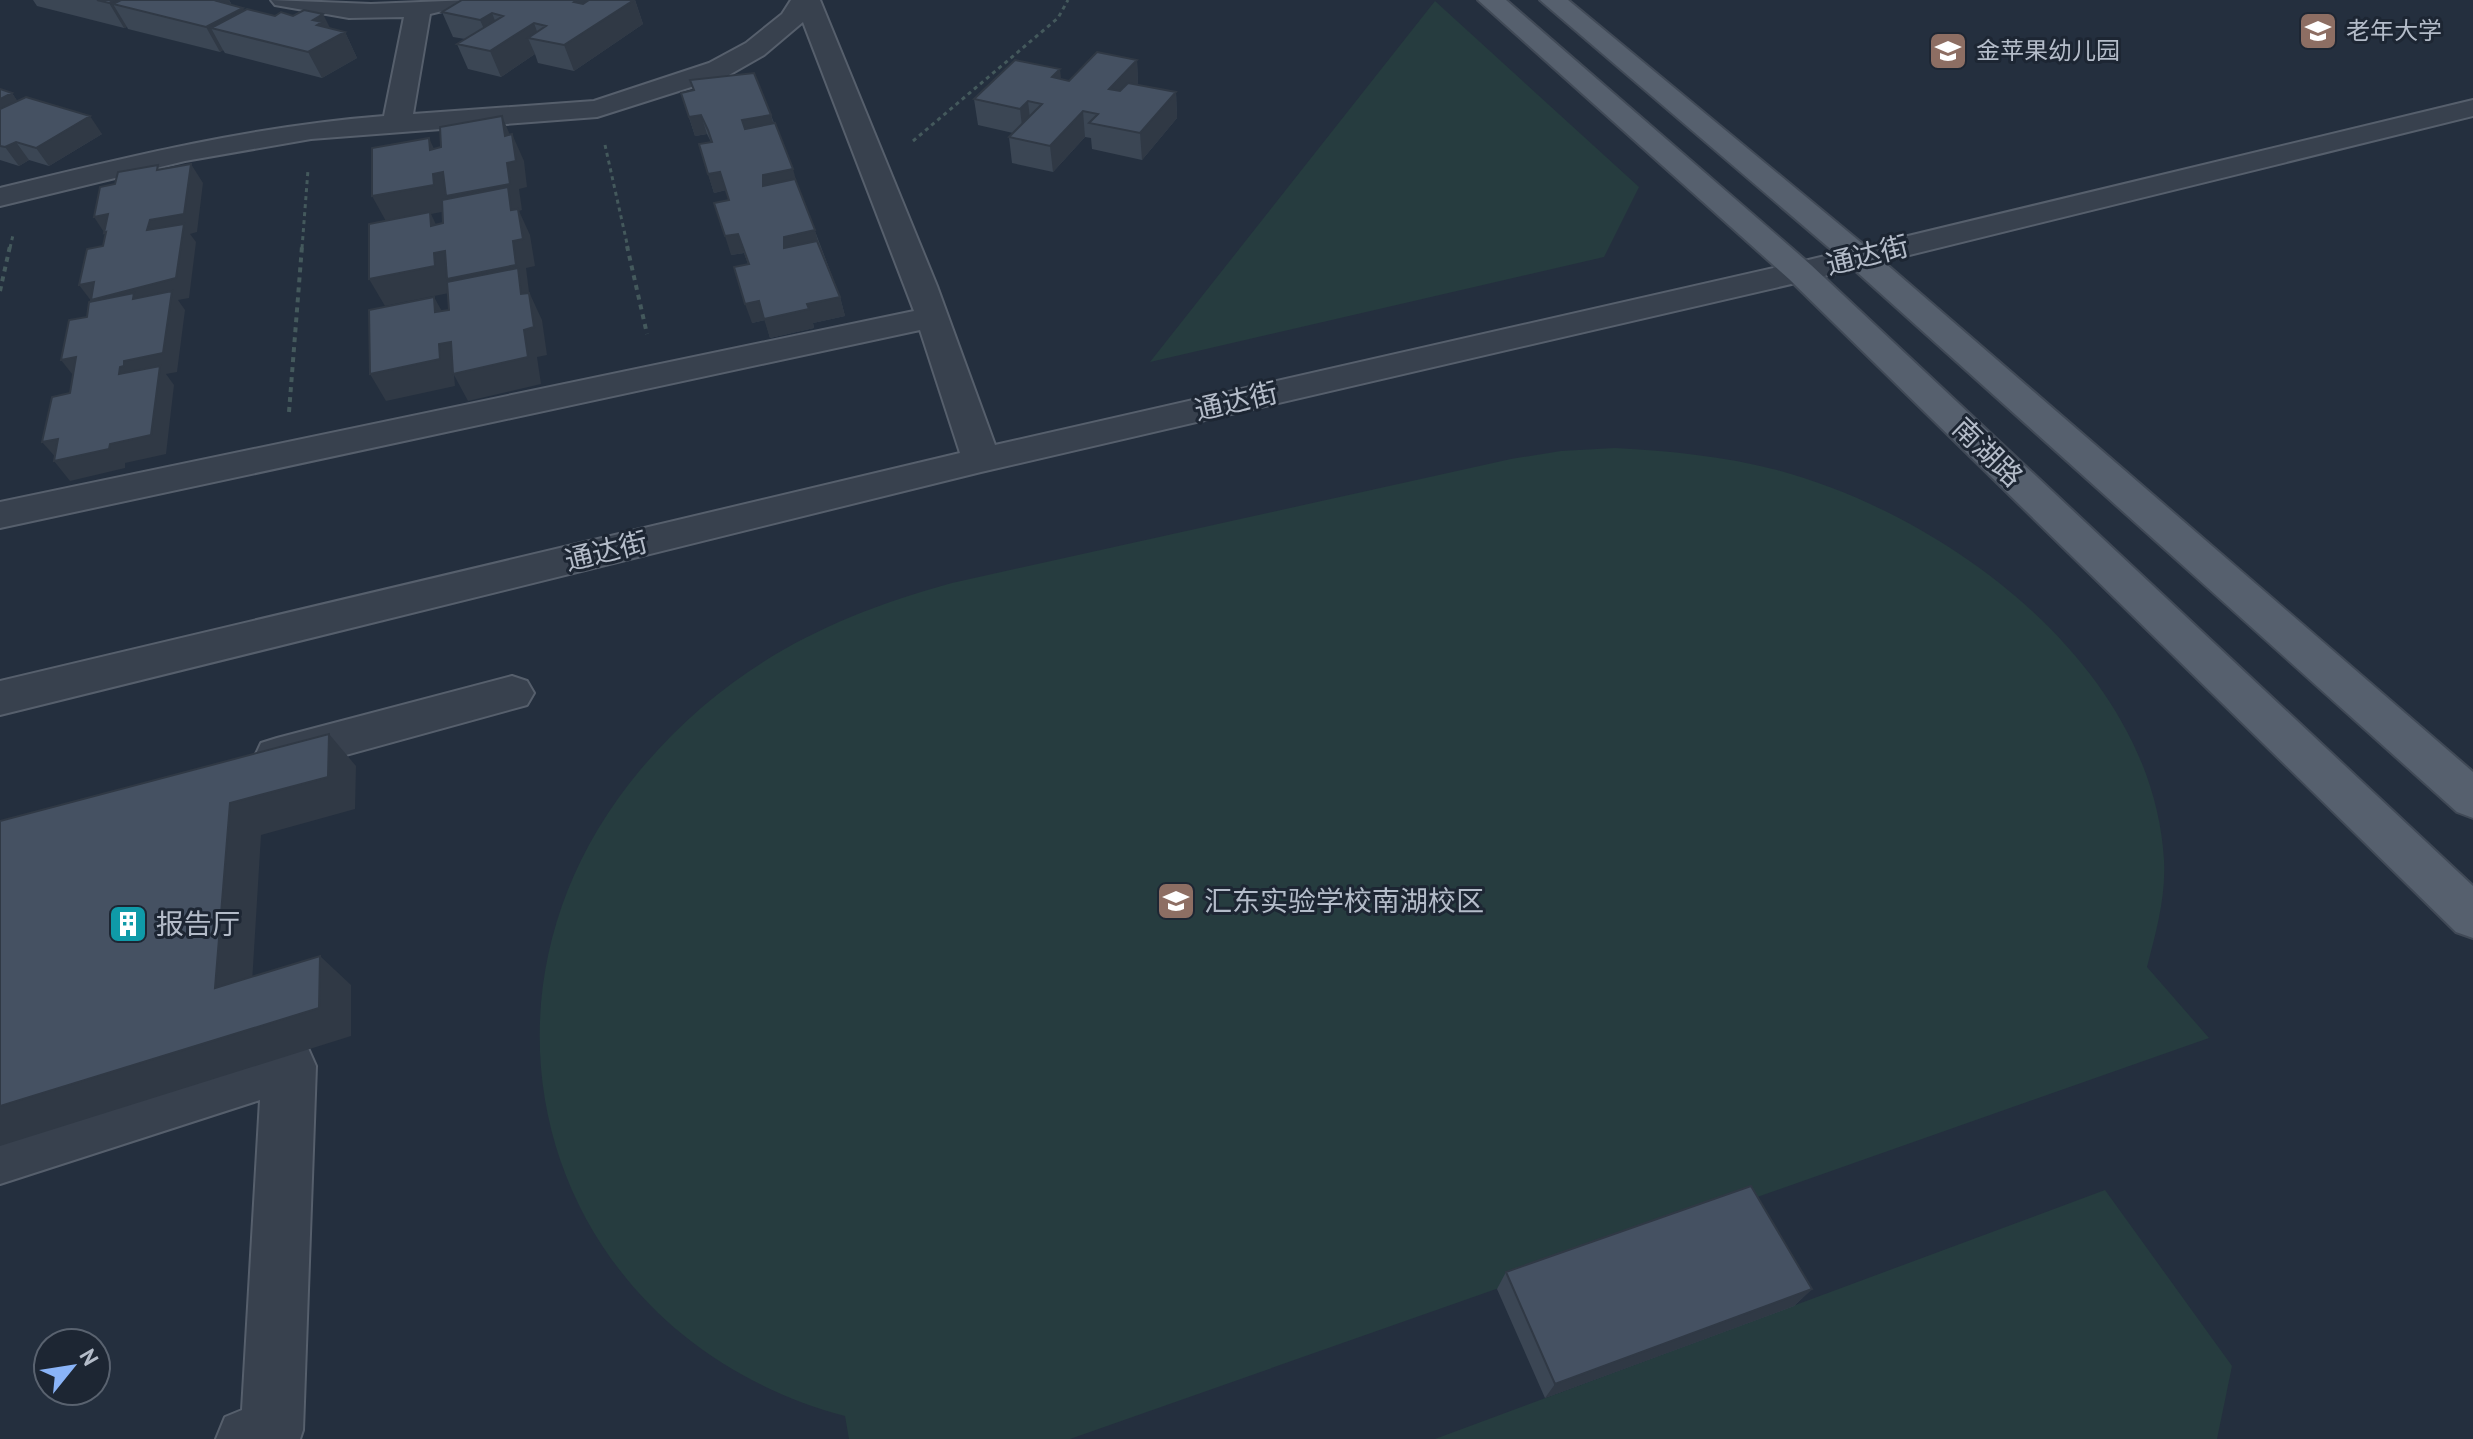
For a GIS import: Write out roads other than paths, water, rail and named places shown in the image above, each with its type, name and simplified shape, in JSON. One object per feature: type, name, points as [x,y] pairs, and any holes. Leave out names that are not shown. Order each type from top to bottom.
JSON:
[{"type":"main road","name":"南湖路","points":[[1491,0],[1800,272],[2473,917]]},
{"type":"main road","name":"南湖路","points":[[1553,0],[1859,257],[2473,799]]},
{"type":"street","points":[[284,0],[320,9],[418,10],[458,0]]},
{"type":"street","points":[[806,0],[932,317],[965,404],[981,460]]},
{"type":"street","points":[[12,194],[185,152],[311,130],[597,109],[719,69],[755,49],[792,19],[806,0]]},
{"type":"street","points":[[397,122],[418,10]]},
{"type":"street","points":[[755,49],[799,40],[824,45]]},
{"type":"street","name":"通达街","points":[[0,698],[981,460],[1800,272],[2473,108]]},
{"type":"street","points":[[0,515],[932,317]]},
{"type":"street","points":[[234,767],[512,693]]},
{"type":"street","points":[[0,1157],[289,1066],[272,1430],[247,1439]]},
{"type":"place","name":"老年大学","points":[[2318,31]]},
{"type":"place","name":"金苹果幼儿园","points":[[1948,51]]},
{"type":"place","name":"汇东实验学校南湖校区","points":[[1176,901]]},
{"type":"place","name":"报告厅","points":[[128,924]]}]
